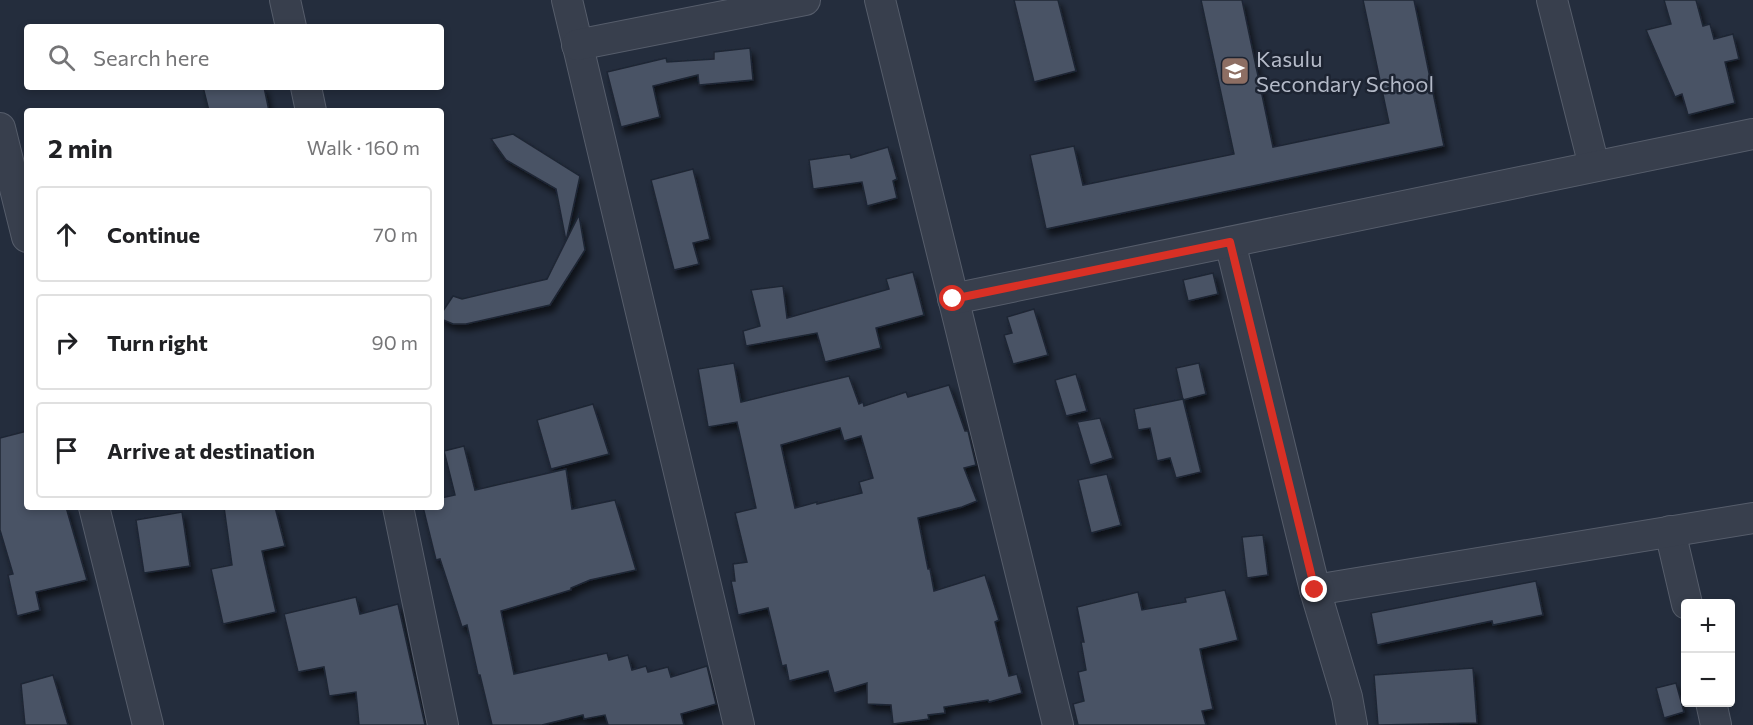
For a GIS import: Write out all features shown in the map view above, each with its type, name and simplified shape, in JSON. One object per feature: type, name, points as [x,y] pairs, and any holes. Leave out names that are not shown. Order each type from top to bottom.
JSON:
[{"type":"street","points":[[285,0],[290,24]]},
{"type":"street","points":[[567,0],[739,725]]},
{"type":"street","points":[[577,45],[805,0]]},
{"type":"street","points":[[880,0],[1058,725]]},
{"type":"street","points":[[1552,0],[1594,166]]},
{"type":"street","points":[[307,90],[310,108]]},
{"type":"street","points":[[0,128],[7,183],[24,229]]},
{"type":"street","points":[[953,299],[1753,134]]},
{"type":"street","points":[[1230,242],[1315,590],[1347,696],[1352,725]]},
{"type":"street","points":[[95,510],[148,725]]},
{"type":"street","points":[[399,510],[443,725]]},
{"type":"street","points":[[1315,590],[1753,518]]},
{"type":"street","points":[[1670,531],[1686,599]]},
{"type":"street","points":[[1712,707],[1716,725]]},
{"type":"building","points":[[1014,0],[1058,0],[1076,71],[1034,82]]},
{"type":"building","points":[[1201,0],[1242,0],[1273,147],[1389,123],[1363,0],[1414,0],[1444,146],[1046,229],[1030,155],[1074,146],[1083,185],[1234,154]]},
{"type":"building","points":[[1664,0],[1696,0],[1703,26],[1710,24],[1714,39],[1733,34],[1739,59],[1725,62],[1735,103],[1688,115],[1682,94],[1675,97],[1646,30],[1671,24]]},
{"type":"building","points":[[750,48],[753,80],[699,85],[698,75],[653,86],[660,117],[621,127],[607,72],[666,58],[667,62],[714,59],[714,52]]},
{"type":"building","points":[[204,90],[265,90],[268,108],[208,108]]},
{"type":"building","points":[[513,134],[580,176],[566,241],[556,189],[506,160],[491,139]]},
{"type":"building","points":[[888,147],[897,179],[893,181],[897,198],[867,206],[862,182],[813,189],[809,160],[850,154],[851,158]]},
{"type":"building","points":[[693,169],[710,239],[693,243],[699,264],[674,270],[651,180]]},
{"type":"building","points":[[579,215],[585,250],[550,305],[466,324],[453,324],[444,320],[444,310],[453,296],[462,299],[547,279]]},
{"type":"building","points":[[913,272],[924,315],[876,328],[881,348],[825,362],[817,333],[746,346],[743,331],[760,326],[751,290],[783,286],[787,318],[889,289],[886,279]]},
{"type":"building","points":[[1213,273],[1218,294],[1188,301],[1183,280]]},
{"type":"building","points":[[1034,309],[1048,355],[1013,364],[1004,335],[1012,333],[1007,317]]},
{"type":"building","points":[[734,363],[741,402],[849,376],[859,404],[863,402],[864,406],[906,392],[908,397],[949,385],[965,431],[968,431],[976,465],[964,468],[977,501],[918,518],[928,569],[930,569],[934,591],[985,575],[999,620],[995,622],[1009,676],[1017,674],[1022,693],[989,702],[988,700],[944,707],[945,713],[928,715],[929,719],[893,724],[891,705],[867,704],[867,683],[834,693],[828,671],[789,681],[786,665],[782,666],[768,608],[738,615],[731,581],[735,581],[733,564],[747,562],[735,513],[756,508],[737,422],[708,427],[698,369]],"holes":[[[840,428],[844,441],[861,436],[873,478],[859,482],[862,493],[795,508],[781,445]]]},
{"type":"building","points":[[1199,363],[1206,394],[1183,400],[1176,368]]},
{"type":"building","points":[[1076,374],[1087,411],[1066,416],[1055,380]]},
{"type":"building","points":[[1183,399],[1201,472],[1176,478],[1170,458],[1157,461],[1150,428],[1138,430],[1134,409]]},
{"type":"building","points":[[593,404],[609,454],[551,469],[537,420]]},
{"type":"building","points":[[1100,418],[1113,458],[1090,465],[1077,422]]},
{"type":"building","points":[[24,432],[24,510],[67,510],[87,580],[36,592],[40,610],[17,616],[8,575],[13,574],[0,530],[0,438]]},
{"type":"building","points":[[464,446],[475,490],[566,469],[572,509],[615,500],[636,570],[590,580],[571,590],[501,611],[514,674],[607,653],[609,660],[628,655],[632,670],[646,666],[648,672],[668,667],[671,677],[707,666],[716,704],[681,714],[684,725],[608,725],[605,715],[584,719],[583,715],[542,725],[492,725],[467,625],[462,627],[440,559],[436,560],[424,510],[444,510],[444,497],[455,495],[444,451]]},
{"type":"building","points":[[1107,474],[1121,525],[1091,533],[1078,480]]},
{"type":"building","points":[[224,510],[276,510],[285,546],[262,551],[276,612],[223,624],[211,569],[232,565]]},
{"type":"building","points":[[182,512],[190,566],[144,573],[136,520]]},
{"type":"building","points":[[1263,535],[1268,575],[1247,578],[1242,537]]},
{"type":"building","points":[[1536,581],[1543,615],[1493,625],[1492,621],[1377,645],[1371,613]]},
{"type":"building","points":[[1225,590],[1238,640],[1200,649],[1213,709],[1202,711],[1206,725],[1078,725],[1073,704],[1084,701],[1078,672],[1086,670],[1081,642],[1084,642],[1077,607],[1138,592],[1142,610],[1186,602],[1185,598]]},
{"type":"building","points":[[356,597],[360,614],[398,604],[425,725],[359,725],[356,692],[329,696],[324,667],[298,672],[284,614]]},
{"type":"building","points":[[1473,668],[1477,723],[1378,725],[1374,675]]},
{"type":"building","points":[[53,675],[68,725],[25,725],[21,684]]},
{"type":"building","points":[[1676,683],[1684,712],[1664,718],[1656,688]]},
{"type":"place","name":"Kasulu Secondary School","points":[[1235,71]]},
{"type":"route","points":[[953,299],[1230,242],[1315,590]]}]
